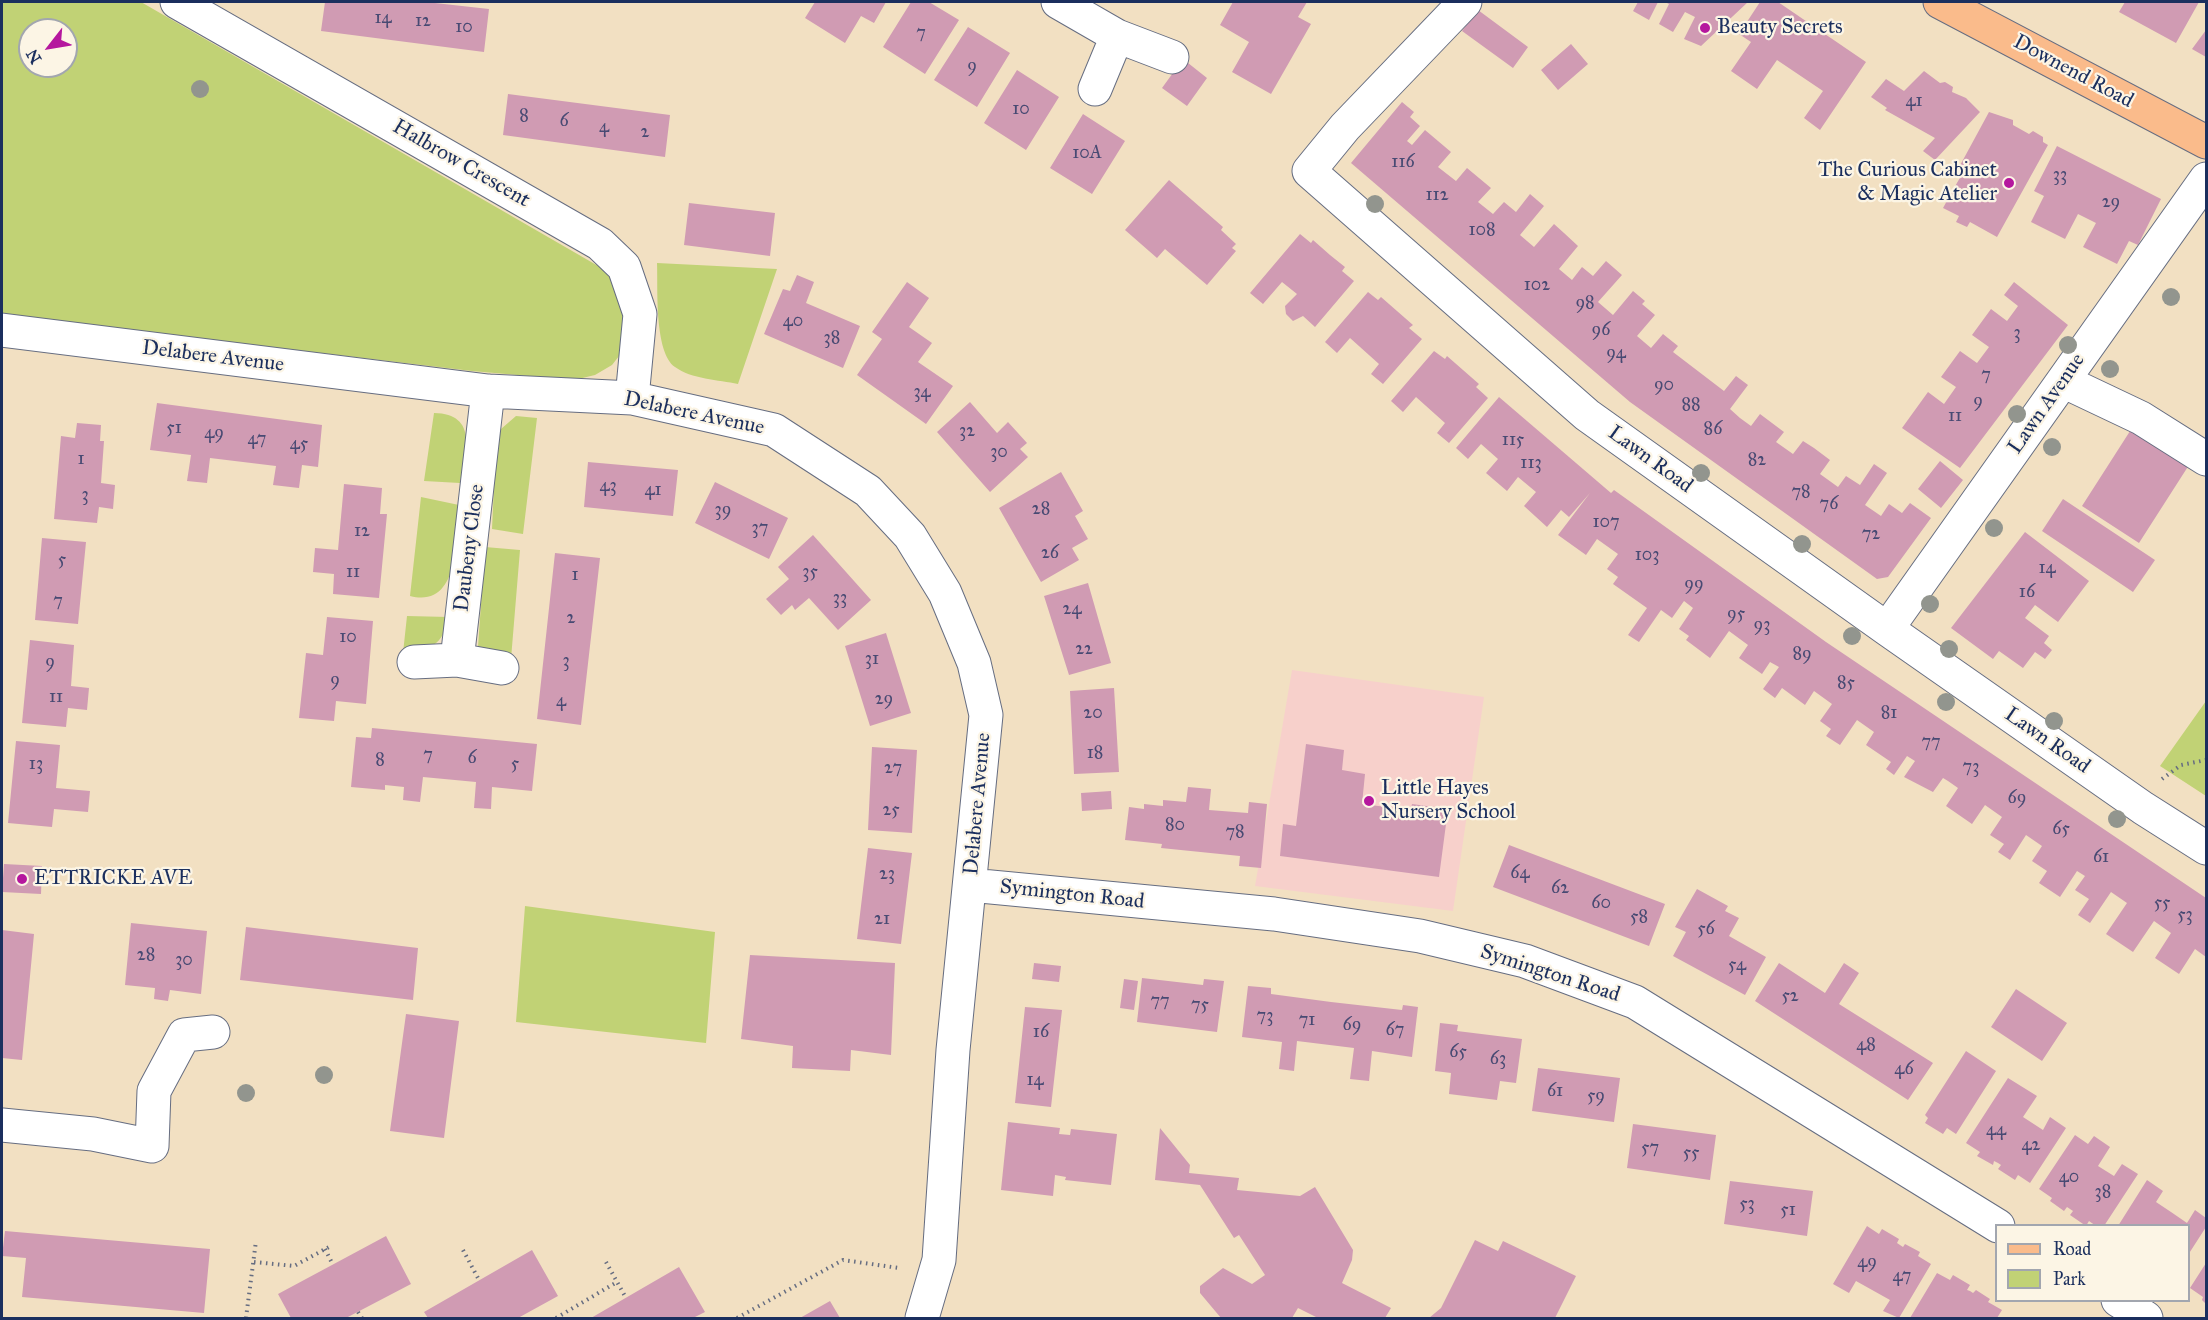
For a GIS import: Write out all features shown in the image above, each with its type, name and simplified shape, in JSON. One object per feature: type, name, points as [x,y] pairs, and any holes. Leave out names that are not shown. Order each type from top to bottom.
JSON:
[{"type":"main road","name":"Downend Road","points":[[1940,2],[2206,142]]},
{"type":"street","name":"Halbrow Crescent","points":[[177,2],[600,244],[624,267],[640,314],[632,398]]},
{"type":"street","points":[[1058,2],[1117,36],[1172,57]]},
{"type":"street","name":"Lawn Road","points":[[1465,2],[1345,127],[1309,171],[1587,415],[1887,629],[2144,808],[2206,848]]},
{"type":"street","points":[[1095,89],[1117,36]]},
{"type":"street","name":"Lawn Avenue","points":[[1887,629],[2206,179]]},
{"type":"street","name":"Delabere Avenue","points":[[2,330],[489,391],[632,398],[774,430],[868,491],[910,536],[945,593],[974,663],[986,715],[953,1050],[939,1260],[922,1318]]},
{"type":"street","points":[[2063,381],[2141,418],[2206,459]]},
{"type":"street","name":"Daubeny Close","points":[[457,660],[489,391]]},
{"type":"street","points":[[414,662],[457,660],[502,668]]},
{"type":"street","name":"Symington Road","points":[[970,885],[1274,914],[1420,936],[1525,961],[1635,1002],[1995,1224]]},
{"type":"street","points":[[2,1125],[93,1134],[152,1146],[154,1091],[184,1035],[213,1032]]},
{"type":"street","points":[[2121,1302],[2146,1318]]},
{"type":"path","points":[[2144,808],[2164,774],[2181,765],[2206,760]]},
{"type":"path","points":[[246,1318],[256,1241]]},
{"type":"path","points":[[254,1262],[294,1266],[327,1248],[333,1264]]},
{"type":"path","points":[[462,1250],[480,1280]]},
{"type":"path","points":[[737,1318],[843,1260],[935,1274]]},
{"type":"path","points":[[606,1262],[626,1298]]},
{"type":"path","points":[[556,1318],[617,1282]]},
{"type":"path","points":[[358,1312],[362,1318]]},
{"type":"shaded area","name":"Little Hayes Nursery School","points":[[1292,670],[1484,697],[1453,911],[1255,886]]},
{"type":"green space","points":[[2,2],[141,2],[612,274],[626,295],[623,351],[612,365],[595,375],[574,380],[472,371],[2,315]]},
{"type":"green space","points":[[657,263],[777,269],[738,384],[689,374],[675,367],[668,359],[663,348],[658,319]]},
{"type":"green space","points":[[434,413],[448,415],[458,420],[464,428],[466,448],[460,483],[424,481]]},
{"type":"green space","points":[[516,416],[537,418],[523,534],[492,529],[496,443],[501,429]]},
{"type":"green space","points":[[421,497],[459,505],[456,551],[452,567],[447,581],[439,592],[427,597],[410,596]]},
{"type":"green space","points":[[485,547],[520,550],[511,659],[478,647]]},
{"type":"green space","points":[[407,616],[449,617],[443,635],[434,645],[403,653]]},
{"type":"green space","points":[[2206,701],[2206,796],[2160,766]]},
{"type":"green space","points":[[525,906],[715,932],[706,1043],[516,1022]]},
{"type":"building","points":[[325,2],[426,2],[489,9],[484,52],[321,31]]},
{"type":"building","points":[[815,2],[886,2],[874,23],[861,16],[845,43],[805,18]]},
{"type":"building","points":[[911,2],[929,2],[959,20],[925,74],[883,47]]},
{"type":"building","points":[[1233,2],[1307,2],[1298,17],[1311,24],[1271,94],[1232,72],[1249,42],[1220,25]]},
{"type":"building","points":[[1638,2],[1658,2],[1649,20],[1633,11]]},
{"type":"building","name":"Beauty Secrets","points":[[1665,2],[1748,2],[1701,46],[1684,39],[1695,17],[1685,12],[1673,32],[1659,24],[1669,4]]},
{"type":"building","points":[[1760,2],[1778,2],[1866,62],[1820,130],[1804,118],[1823,91],[1777,60],[1757,89],[1731,71],[1751,42],[1739,34]]},
{"type":"building","points":[[2125,2],[2199,2],[2176,43],[2119,12]]},
{"type":"building","points":[[1478,10],[1528,47],[1513,68],[1462,31]]},
{"type":"building","points":[[968,27],[1010,53],[977,107],[934,80]]},
{"type":"building","points":[[2206,30],[2206,57],[2192,49]]},
{"type":"building","points":[[1571,44],[1588,64],[1558,90],[1541,70]]},
{"type":"building","points":[[1183,59],[1207,78],[1187,106],[1162,88]]},
{"type":"building","points":[[1017,70],[1059,97],[1026,150],[984,123]]},
{"type":"building","points":[[1924,71],[1940,83],[1945,82],[1953,87],[1952,92],[1966,98],[1980,112],[1935,160],[1923,151],[1935,138],[1885,110],[1887,108],[1871,97],[1886,79],[1904,91]]},
{"type":"building","points":[[508,94],[670,115],[665,157],[503,135]]},
{"type":"building","points":[[1402,102],[1414,112],[1410,117],[1420,126],[1407,141],[1412,145],[1425,130],[1451,152],[1438,167],[1456,181],[1467,168],[1491,188],[1478,202],[1493,214],[1504,202],[1516,212],[1530,194],[1544,206],[1520,235],[1534,247],[1554,224],[1578,246],[1559,269],[1572,280],[1582,267],[1593,276],[1606,261],[1622,275],[1598,302],[1613,315],[1633,291],[1645,301],[1642,304],[1655,315],[1637,336],[1651,348],[1663,334],[1678,346],[1673,352],[1724,391],[1736,376],[1748,385],[1730,409],[1740,418],[1751,426],[1760,414],[1784,432],[1776,442],[1793,454],[1803,441],[1814,448],[1830,460],[1820,474],[1838,487],[1846,476],[1860,485],[1874,464],[1887,473],[1865,505],[1881,516],[1889,504],[1902,513],[1910,503],[1931,518],[1888,577],[1877,579],[1630,402],[1351,163]]},
{"type":"building","points":[[1989,112],[2013,120],[2013,125],[2029,134],[2033,131],[2043,137],[2043,142],[2048,145],[1997,237],[1970,222],[1967,227],[1956,222],[1959,216],[1943,208],[1962,174],[1957,171]]},
{"type":"building","points":[[1083,114],[1125,141],[1092,194],[1050,168]]},
{"type":"building","points":[[2057,146],[2161,199],[2138,245],[2129,241],[2117,264],[2083,247],[2096,223],[2078,214],[2065,239],[2031,222],[2044,196],[2034,191]]},
{"type":"building","points":[[1169,180],[1223,227],[1221,230],[1236,244],[1232,248],[1236,251],[1207,285],[1165,249],[1157,258],[1125,230]]},
{"type":"building","points":[[689,203],[775,213],[770,256],[684,245]]},
{"type":"building","points":[[1300,234],[1311,243],[1313,240],[1345,267],[1342,271],[1354,281],[1315,327],[1303,316],[1293,321],[1286,314],[1285,306],[1297,294],[1282,282],[1263,304],[1250,293]]},
{"type":"building","points":[[797,275],[814,282],[806,303],[860,326],[843,368],[764,334],[783,289],[790,291]]},
{"type":"building","points":[[907,282],[929,298],[909,327],[932,343],[918,362],[953,386],[926,424],[857,375],[882,339],[872,332]]},
{"type":"building","points":[[2014,282],[2068,325],[1960,468],[1902,428],[1928,392],[1944,404],[1956,387],[1941,377],[1960,351],[1977,363],[1989,347],[1972,335],[1991,309],[2007,321],[2018,306],[2004,295]]},
{"type":"building","points":[[1368,292],[1378,300],[1381,297],[1413,325],[1409,328],[1422,339],[1383,384],[1371,374],[1379,364],[1350,338],[1337,353],[1325,342]]},
{"type":"building","points":[[1434,351],[1445,359],[1447,356],[1479,384],[1476,387],[1488,398],[1449,443],[1437,433],[1445,423],[1416,397],[1403,412],[1391,401]]},
{"type":"building","points":[[1499,397],[1611,493],[1614,490],[1826,642],[2206,898],[2206,957],[2195,949],[2179,974],[2155,958],[2171,933],[2154,921],[2133,952],[2106,934],[2127,903],[2111,892],[2090,923],[2078,915],[2089,899],[2075,890],[2085,876],[2077,871],[2060,897],[2039,883],[2047,871],[2032,861],[2042,846],[2026,835],[2010,860],[1998,852],[2004,844],[1990,835],[2002,817],[1985,805],[1972,824],[1946,806],[1958,788],[1948,781],[1943,778],[1933,792],[1904,777],[1915,761],[1907,756],[1894,775],[1886,769],[1891,762],[1866,745],[1874,732],[1857,720],[1840,745],[1826,736],[1831,729],[1820,721],[1832,704],[1814,691],[1805,705],[1782,688],[1775,698],[1763,689],[1779,667],[1770,662],[1762,674],[1739,658],[1748,645],[1729,631],[1710,658],[1686,640],[1689,636],[1679,629],[1693,608],[1684,601],[1672,618],[1661,610],[1639,642],[1628,635],[1647,608],[1613,584],[1618,577],[1607,569],[1618,554],[1597,539],[1586,555],[1558,535],[1590,493],[1569,517],[1561,510],[1547,527],[1524,506],[1536,492],[1518,477],[1507,491],[1486,473],[1498,459],[1481,444],[1468,459],[1456,448]]},
{"type":"building","points":[[970,402],[997,433],[1008,422],[1027,443],[1020,449],[1028,457],[990,492],[937,432]]},
{"type":"building","points":[[157,403],[322,425],[318,467],[302,465],[299,488],[273,485],[276,466],[210,458],[207,483],[187,481],[191,455],[150,450]]},
{"type":"building","points":[[77,423],[101,425],[100,441],[104,441],[101,483],[115,485],[113,509],[99,507],[97,523],[54,519],[61,436],[75,438]]},
{"type":"building","points":[[2132,428],[2189,465],[2139,543],[2082,506]]},
{"type":"building","points":[[1940,461],[1963,480],[1941,508],[1918,489]]},
{"type":"building","points":[[588,462],[678,470],[673,516],[584,507]]},
{"type":"building","points":[[1061,472],[1083,511],[1075,516],[1088,539],[1072,548],[1079,560],[1041,582],[999,508]]},
{"type":"building","points":[[715,482],[788,518],[769,559],[695,523]]},
{"type":"building","points":[[344,484],[382,488],[380,514],[387,514],[379,598],[333,594],[334,574],[313,572],[315,548],[338,550]]},
{"type":"building","points":[[2063,499],[2155,560],[2133,592],[2042,531]]},
{"type":"building","points":[[2025,532],[2089,581],[2058,622],[2035,605],[2025,618],[2049,636],[2044,643],[2052,650],[2045,659],[2035,652],[2023,668],[1999,651],[1993,659],[1951,628]]},
{"type":"building","points":[[813,535],[871,600],[838,630],[809,598],[795,610],[792,605],[781,615],[766,599],[789,579],[778,567]]},
{"type":"building","points":[[42,538],[86,542],[78,624],[35,620]]},
{"type":"building","points":[[555,553],[600,558],[581,725],[537,719]]},
{"type":"building","points":[[1088,583],[1111,663],[1069,675],[1044,596]]},
{"type":"building","points":[[327,617],[373,621],[366,704],[336,701],[334,721],[299,718],[306,653],[323,655]]},
{"type":"building","points":[[886,633],[911,713],[870,726],[845,646]]},
{"type":"building","points":[[30,640],[74,645],[71,686],[89,688],[87,710],[68,708],[66,727],[22,723]]},
{"type":"building","points":[[1114,688],[1119,772],[1074,774],[1070,691]]},
{"type":"building","points":[[372,728],[537,744],[532,791],[492,787],[491,809],[474,808],[476,782],[423,777],[420,802],[403,800],[404,787],[385,785],[385,790],[351,787],[356,737],[371,738]]},
{"type":"building","points":[[16,741],[60,745],[56,788],[90,791],[88,812],[54,809],[52,827],[8,823]]},
{"type":"building","points":[[1306,744],[1344,750],[1342,770],[1365,774],[1362,804],[1411,810],[1412,804],[1448,809],[1439,877],[1280,856],[1283,824],[1296,826]]},
{"type":"building","points":[[872,747],[917,750],[912,833],[868,830]]},
{"type":"building","points":[[1188,787],[1211,789],[1209,810],[1248,813],[1249,802],[1267,804],[1261,868],[1239,866],[1240,856],[1161,848],[1162,844],[1125,840],[1129,807],[1144,809],[1144,804],[1163,806],[1163,800],[1186,802]]},
{"type":"building","points":[[1111,791],[1112,809],[1082,811],[1081,793]]},
{"type":"building","points":[[1509,845],[1665,904],[1649,946],[1493,887]]},
{"type":"building","points":[[868,848],[912,853],[901,944],[857,939]]},
{"type":"building","name":"ETTRICKE AVE","points":[[4,864],[42,866],[41,894],[2,892]]},
{"type":"building","points":[[1697,889],[1728,906],[1725,911],[1739,918],[1729,936],[1766,957],[1745,995],[1673,956],[1686,932],[1675,927]]},
{"type":"building","points":[[131,923],[207,931],[201,994],[170,990],[168,1001],[154,999],[155,988],[125,985]]},
{"type":"building","points":[[246,927],[418,948],[413,1000],[240,980]]},
{"type":"building","points":[[2,930],[34,934],[22,1060],[2,1058]]},
{"type":"building","points":[[750,955],[895,963],[891,1055],[851,1050],[850,1071],[792,1068],[793,1046],[741,1039]]},
{"type":"building","points":[[1034,963],[1061,966],[1059,982],[1032,979]]},
{"type":"building","points":[[1779,963],[1825,993],[1844,963],[1859,973],[1839,1004],[1933,1063],[1908,1100],[1755,1001]]},
{"type":"building","points":[[1142,978],[1203,985],[1204,979],[1224,981],[1217,1032],[1137,1022]]},
{"type":"building","points":[[1124,979],[1138,981],[1134,1010],[1120,1008]]},
{"type":"building","points":[[1248,986],[1271,988],[1271,994],[1331,1002],[1402,1010],[1403,1005],[1418,1007],[1412,1057],[1372,1051],[1369,1081],[1350,1079],[1354,1048],[1297,1041],[1294,1071],[1279,1069],[1282,1042],[1242,1037]]},
{"type":"building","points":[[2016,989],[2067,1023],[2042,1061],[1991,1027]]},
{"type":"building","points":[[1025,1007],[1062,1010],[1051,1107],[1015,1103]]},
{"type":"building","points":[[406,1014],[459,1021],[444,1138],[390,1131]]},
{"type":"building","points":[[1440,1023],[1458,1025],[1457,1031],[1522,1039],[1516,1083],[1500,1081],[1497,1100],[1449,1094],[1451,1073],[1435,1071]]},
{"type":"building","points":[[1966,1051],[1996,1071],[1956,1134],[1947,1128],[1943,1134],[1925,1123],[1928,1118],[1925,1115]]},
{"type":"building","points":[[1538,1068],[1620,1078],[1614,1122],[1532,1111]]},
{"type":"building","points":[[2008,1078],[2037,1096],[2023,1117],[2043,1130],[2050,1117],[2066,1128],[2030,1183],[2018,1175],[2015,1180],[1998,1169],[2001,1165],[1998,1163],[1994,1161],[1993,1165],[1977,1156],[1980,1152],[1966,1143]]},
{"type":"building","points":[[1008,1122],[1060,1128],[1059,1134],[1070,1135],[1071,1129],[1117,1134],[1111,1185],[1065,1180],[1066,1177],[1055,1175],[1053,1196],[1001,1190]]},
{"type":"building","points":[[1633,1124],[1716,1135],[1710,1180],[1627,1168]]},
{"type":"building","points":[[1160,1128],[1190,1165],[1189,1173],[1239,1178],[1237,1190],[1300,1196],[1315,1187],[1353,1250],[1352,1260],[1342,1283],[1391,1308],[1385,1318],[1318,1318],[1298,1308],[1292,1318],[1221,1318],[1200,1293],[1200,1286],[1223,1268],[1252,1284],[1265,1275],[1239,1235],[1234,1238],[1200,1185],[1155,1180]]},
{"type":"building","points":[[2075,1135],[2088,1144],[2094,1136],[2110,1147],[2098,1166],[2114,1176],[2122,1164],[2138,1174],[2105,1224],[2093,1224],[2089,1221],[2087,1224],[2083,1224],[2070,1215],[2073,1211],[2067,1207],[2064,1211],[2050,1201],[2052,1198],[2039,1189]]},
{"type":"building","points":[[2147,1180],[2163,1191],[2156,1202],[2187,1223],[2195,1210],[2206,1218],[2206,1227],[2190,1252],[2190,1224],[2119,1224]]},
{"type":"building","points":[[1730,1181],[1813,1191],[1807,1236],[1724,1224]]},
{"type":"building","points":[[1867,1226],[1879,1234],[1882,1229],[1899,1239],[1897,1243],[1903,1247],[1905,1244],[1920,1252],[1918,1256],[1931,1264],[1899,1318],[1883,1311],[1890,1300],[1856,1281],[1849,1293],[1833,1284]]},
{"type":"building","points":[[5,1231],[210,1249],[204,1313],[22,1297],[26,1258],[2,1256]]},
{"type":"building","points":[[386,1236],[411,1284],[346,1318],[291,1318],[278,1294]]},
{"type":"building","points":[[1475,1240],[1498,1251],[1503,1241],[1576,1276],[1555,1318],[1429,1318],[1441,1308]]},
{"type":"building","points":[[532,1250],[558,1296],[518,1318],[428,1318],[424,1312]]},
{"type":"building","points":[[2206,1263],[2206,1304],[2202,1300],[2203,1297],[2190,1288]]},
{"type":"building","points":[[679,1267],[705,1312],[693,1318],[591,1318]]},
{"type":"building","points":[[1937,1273],[1950,1280],[1953,1275],[1970,1285],[1967,1290],[1973,1293],[1976,1290],[1990,1299],[1988,1302],[2002,1310],[1997,1318],[1910,1318]]},
{"type":"building","points":[[830,1301],[840,1318],[800,1318]]},
{"type":"place","name":"Beauty Secrets","points":[[1705,28]]},
{"type":"place","name":"The Curious Cabinet & Magic Atelier","points":[[2009,183]]},
{"type":"place","name":"Little Hayes Nursery School","points":[[1369,801]]},
{"type":"place","name":"ETTRICKE AVE","points":[[22,879]]}]
